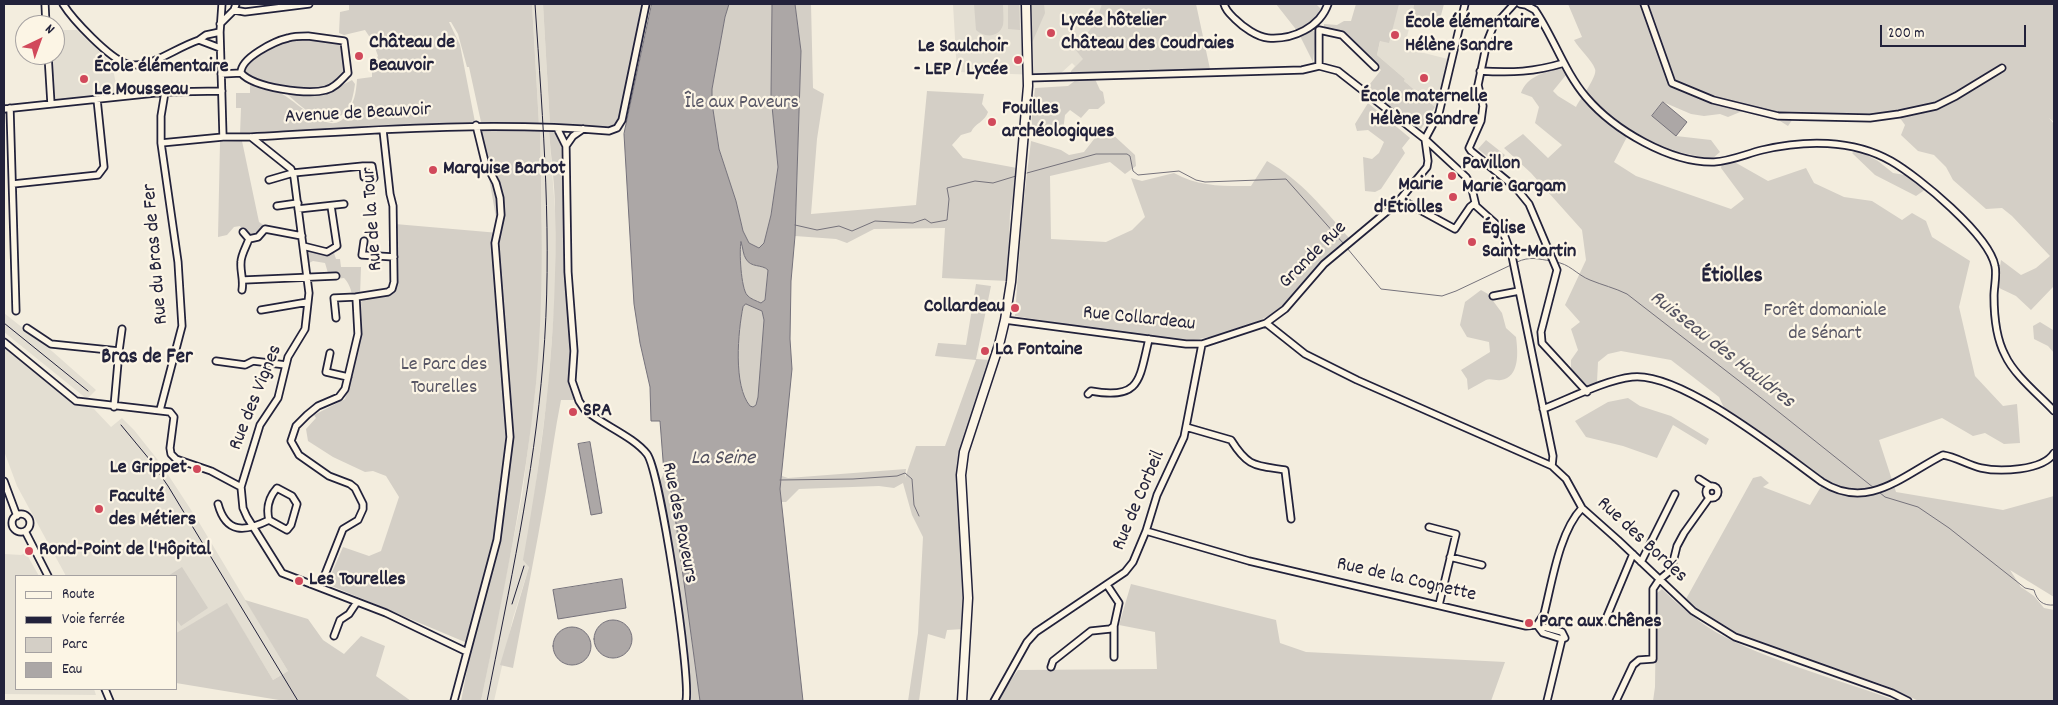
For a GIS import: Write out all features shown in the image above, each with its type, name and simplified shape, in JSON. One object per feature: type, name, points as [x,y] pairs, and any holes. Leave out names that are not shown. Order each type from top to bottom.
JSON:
[{"type":"main road","points":[[962,701],[968,598],[962,482],[963,460],[1005,320],[1011,282],[1028,78],[1026,4]]},
{"type":"street","points":[[63,4],[70,16],[81,28],[119,60],[127,64],[147,63],[199,40],[206,35],[220,32]]},
{"type":"street","points":[[222,4],[220,48],[223,137]]},
{"type":"street","points":[[220,24],[235,7],[245,12],[309,4]]},
{"type":"street","name":"Avenue de Beauvoir","points":[[161,143],[223,137],[251,138],[428,126],[476,125],[609,131],[617,128],[622,120],[646,4]]},
{"type":"street","points":[[1224,4],[1226,10],[1244,28],[1267,38],[1288,37],[1317,27],[1342,34],[1375,67]]},
{"type":"street","points":[[1319,66],[1317,27],[1328,4]]},
{"type":"street","points":[[1425,139],[1439,113],[1445,93],[1465,4]]},
{"type":"street","points":[[1514,4],[1493,27],[1478,85],[1483,106],[1481,121],[1469,148],[1516,188],[1529,204],[1545,246],[1557,270],[1541,332],[1542,343],[1587,392]]},
{"type":"street","points":[[1520,4],[1535,10],[1564,63],[1587,98],[1628,134],[1651,146],[1671,153],[1714,162],[1797,144],[1825,144],[1849,146],[1869,151],[1898,166],[1955,211],[1977,232],[1992,256],[1996,268],[1994,299],[1999,342],[2012,367],[2054,411]]},
{"type":"street","points":[[1644,4],[1672,83],[1713,100],[1778,116],[1870,118],[1899,114],[1936,106],[2002,68]]},
{"type":"street","points":[[221,74],[241,73],[248,79],[282,89],[328,90],[348,73],[344,41],[308,36],[288,38],[269,45],[253,55],[245,62],[241,73]]},
{"type":"street","points":[[199,40],[220,48]]},
{"type":"street","points":[[1480,72],[1538,71],[1564,63]]},
{"type":"street","points":[[49,65],[51,104]]},
{"type":"street","points":[[1028,78],[1302,70],[1319,66],[1338,71],[1425,139],[1469,181],[1475,203],[1495,223],[1505,237],[1515,267],[1553,456],[1552,466]]},
{"type":"street","points":[[16,311],[13,184],[7,108],[165,92],[222,91]]},
{"type":"street","name":"Rue du Bras de Fer","points":[[160,410],[182,326],[178,262],[161,143],[165,92]]},
{"type":"street","points":[[13,184],[98,175],[101,172],[104,166],[97,99]]},
{"type":"street","points":[[454,701],[497,540],[510,437],[495,243],[501,215],[500,198],[496,183],[485,162],[476,125]]},
{"type":"street","points":[[557,128],[566,146]]},
{"type":"street","points":[[566,146],[572,136],[583,129]]},
{"type":"street","name":"Rue de la Tour","points":[[320,588],[343,529],[358,520],[363,504],[355,488],[350,484],[329,476],[299,454],[291,441],[296,426],[307,415],[318,406],[339,397],[345,389],[359,326],[356,297],[388,292],[392,289],[394,257],[393,206],[383,130]]},
{"type":"street","points":[[251,138],[291,168],[293,173]]},
{"type":"street","name":"Grande Rue","points":[[1266,323],[1285,310],[1336,253],[1400,199],[1427,167],[1425,139]]},
{"type":"street","name":"Rue des Paveurs","points":[[566,146],[568,272],[574,351],[573,386],[579,401],[586,410],[640,448],[651,461],[667,535],[688,694],[686,701]]},
{"type":"street","points":[[269,180],[293,173],[363,166]]},
{"type":"street","name":"Rue des Vignes","points":[[241,487],[260,425],[278,398],[288,357],[305,329],[308,302],[307,278],[293,173]]},
{"type":"street","points":[[1400,199],[1455,229],[1470,207],[1475,203]]},
{"type":"street","points":[[277,206],[331,206],[344,204]]},
{"type":"street","points":[[303,246],[320,252],[327,252],[337,246],[331,206]]},
{"type":"street","points":[[242,290],[244,280],[241,272],[241,260],[249,240],[258,237],[265,229],[302,236]]},
{"type":"street","points":[[243,232],[249,240]]},
{"type":"street","points":[[364,241],[362,255],[394,257]]},
{"type":"street","points":[[244,280],[336,276]]},
{"type":"street","points":[[1493,296],[1519,290]]},
{"type":"street","points":[[336,318],[334,298],[356,297]]},
{"type":"street","points":[[261,310],[308,302]]},
{"type":"street","name":"Rue Collardeau","points":[[1005,320],[1186,344],[1202,344],[1266,323]]},
{"type":"street","name":"Rue des Bordes","points":[[1266,323],[1304,354],[1357,380],[1552,466],[1566,479],[1582,508],[1693,611],[1735,637],[1908,701]]},
{"type":"street","points":[[27,328],[51,344],[119,351]]},
{"type":"street","points":[[114,407],[122,329]]},
{"type":"street","points":[[1088,394],[1091,392],[1118,394],[1129,391],[1138,382],[1149,339]]},
{"type":"street","points":[[4,342],[76,401],[114,407],[170,412],[174,417],[171,454],[176,459],[211,471],[241,487],[243,508],[282,573],[386,613],[467,652]]},
{"type":"street","name":"Rue de Corbeil","points":[[994,701],[1027,642],[1032,637],[1125,572],[1133,562],[1186,427],[1202,344]]},
{"type":"street","points":[[330,353],[326,372],[348,377]]},
{"type":"street","points":[[216,361],[245,365],[253,361],[286,365]]},
{"type":"street","points":[[1543,409],[1618,379],[1634,376],[1655,378],[1681,389],[1733,418],[1833,489],[1847,493],[1866,494],[1877,491],[1943,455],[1982,468],[2011,469],[2044,463],[2054,453]]},
{"type":"street","points":[[1186,427],[1231,440],[1248,462],[1258,466],[1285,470],[1291,519]]},
{"type":"street","points":[[1699,479],[1710,486],[1716,487],[1719,493],[1715,498],[1709,498]]},
{"type":"street","points":[[4,481],[17,516]]},
{"type":"street","points":[[1709,498],[1706,491],[1710,486]]},
{"type":"street","points":[[277,488],[292,496],[297,504],[291,526],[287,530],[269,520],[267,512],[271,496],[277,488]]},
{"type":"street","points":[[1641,562],[1675,494]]},
{"type":"street","points":[[1616,701],[1633,665],[1639,660],[1653,658],[1653,589],[1671,570],[1680,539],[1709,498]]},
{"type":"street","points":[[218,504],[224,522],[238,528],[253,527],[269,520]]},
{"type":"street","points":[[1547,701],[1562,639],[1543,633],[1537,626],[1544,614],[1565,537],[1572,522],[1582,508]]},
{"type":"street","points":[[23,515],[28,518],[30,524],[25,531],[20,532],[13,527],[12,522],[17,516],[23,515]]},
{"type":"street","points":[[1429,528],[1456,534],[1439,605]]},
{"type":"street","points":[[25,531],[47,575]]},
{"type":"street","name":"Rue de la Cognette","points":[[1146,531],[1249,561],[1526,626],[1537,626]]},
{"type":"street","points":[[1605,622],[1633,554]]},
{"type":"street","points":[[1450,557],[1482,565]]},
{"type":"street","points":[[1107,585],[1119,603],[1114,626],[1114,657]]},
{"type":"street","points":[[334,636],[340,620],[349,614],[357,602]]},
{"type":"street","points":[[1051,667],[1053,661],[1092,631],[1110,629],[1114,626]]},
{"type":"shaded area","points":[[532,4],[543,4],[550,125],[539,125]]},
{"type":"shaded area","name":"Lycée hôtelier Château des Coudraies","points":[[953,4],[1146,4],[1071,71],[1075,66],[1072,63],[1060,74],[1039,75],[957,72]]},
{"type":"shaded area","points":[[1389,4],[1414,4],[1412,16],[1425,19],[1423,24],[1411,21],[1404,48],[1448,59],[1439,98],[1435,107],[1377,55]]},
{"type":"shaded area","name":"École élémentaire Le Mousseau","points":[[65,30],[77,30],[112,64],[118,94],[53,100],[51,65],[65,65]]},
{"type":"shaded area","points":[[540,131],[549,131],[555,210],[555,298],[548,390],[534,499],[529,567],[513,618],[494,701],[481,701],[522,496],[536,383],[542,220]]},
{"type":"shaded area","points":[[4,313],[53,352],[96,390],[87,399],[4,332]]},
{"type":"shaded area","name":"Faculté des Métiers","points":[[4,347],[71,402],[94,409],[111,427],[122,418],[134,430],[161,464],[197,519],[288,671],[273,680],[227,604],[178,632],[178,575],[65,575],[17,486],[4,451]]},
{"type":"shaded area","points":[[26,553],[38,575],[15,575],[15,690],[94,690],[96,695],[4,694],[4,554],[21,555]]},
{"type":"green space","points":[[349,4],[532,4],[539,125],[481,122],[469,67],[467,67],[458,34],[451,22],[449,22],[460,45],[475,122],[240,134],[241,108],[236,108],[236,93],[250,93],[250,84],[280,93],[323,121],[340,122],[346,115],[354,98],[357,79],[372,77],[372,69],[376,69],[375,60],[378,56],[373,42],[365,30],[344,35],[339,33],[340,12],[349,10]]},
{"type":"green space","points":[[543,4],[643,4],[621,116],[614,126],[609,128],[550,125]]},
{"type":"green space","name":"Île aux Paveurs","points":[[729,4],[772,4],[771,96],[778,167],[771,215],[764,243],[759,248],[749,243],[743,231],[736,201],[719,149],[712,103],[712,89]]},
{"type":"green space","points":[[795,4],[811,4],[813,88],[824,94],[817,139],[811,214],[916,205],[927,91],[984,94],[982,104],[988,112],[987,115],[971,132],[961,135],[952,145],[963,158],[1017,168],[1019,174],[1010,212],[1008,281],[942,278],[945,228],[874,229],[847,243],[836,239],[795,236],[801,51]]},
{"type":"green space","points":[[974,4],[1003,4],[1003,25],[998,32],[987,35],[976,30]]},
{"type":"green space","points":[[1008,4],[1019,4],[1020,30],[1008,29]]},
{"type":"green space","points":[[1030,4],[1044,4],[1045,13],[1031,45]]},
{"type":"green space","points":[[1102,4],[1196,4],[1210,69],[1071,74],[1071,71],[1083,59],[1075,49],[1096,22]]},
{"type":"green space","points":[[1276,4],[1316,4],[1322,10],[1315,20],[1298,32]]},
{"type":"green space","points":[[1356,4],[1399,4],[1389,43],[1380,41],[1377,55],[1435,107],[1421,129],[1366,89],[1381,70],[1343,33],[1324,29],[1324,24],[1337,25],[1344,21],[1351,21]]},
{"type":"green space","points":[[1414,4],[1444,4],[1439,23],[1412,16]]},
{"type":"green space","name":"Forêt domaniale de Sénart","points":[[1568,4],[1641,4],[1666,57],[1647,4],[2054,4],[2054,122],[2049,118],[2054,124],[2054,286],[2031,310],[2016,296],[1997,287],[2001,260],[2021,275],[2036,268],[2050,256],[2002,208],[1986,209],[1953,180],[1946,167],[1934,155],[1918,151],[1901,135],[1905,125],[1900,118],[1797,113],[1788,126],[1769,114],[1754,114],[1745,110],[1728,117],[1720,114],[1704,116],[1691,114],[1663,102],[1676,136],[1711,140],[1720,152],[1712,159],[1668,150],[1630,131],[1614,162],[1636,176],[1731,209],[1744,199],[1721,168],[1723,160],[1731,160],[1768,181],[1806,168],[1814,183],[1844,197],[1872,201],[1902,220],[1912,213],[1926,221],[1932,237],[1970,261],[1959,307],[1975,376],[2003,406],[2017,404],[2020,443],[2004,444],[1985,433],[1973,436],[1942,418],[1879,440],[1896,492],[2003,510],[2054,496],[2054,597],[2010,570],[2021,587],[2034,596],[2044,608],[2054,610],[2054,701],[1919,701],[1881,684],[1748,640],[1704,614],[1686,599],[1753,478],[1761,476],[1769,483],[1763,487],[1810,505],[1822,485],[1724,408],[1719,397],[1671,360],[1621,351],[1608,354],[1598,362],[1597,382],[1589,387],[1571,369],[1571,360],[1578,350],[1571,329],[1580,322],[1565,305],[1586,260],[1582,230],[1531,173],[1504,148],[1523,134],[1548,158],[1562,145],[1535,123],[1539,107],[1532,97],[1521,93],[1532,79],[1560,66],[1566,75],[1553,91],[1576,107],[1594,77],[1595,69],[1574,40],[1582,37]]},
{"type":"green space","points":[[1314,31],[1316,34],[1313,62],[1300,36]]},
{"type":"green space","points":[[288,38],[335,40],[341,45],[345,74],[328,90],[282,89],[243,75],[245,62]]},
{"type":"green space","points":[[1095,79],[1100,90],[1103,92],[1105,103],[1098,109],[1089,109],[1081,118],[1070,110],[1065,115],[1063,131],[1031,125],[1035,88],[1068,86],[1076,80]]},
{"type":"green space","points":[[352,80],[355,84],[349,106],[343,114],[332,122],[313,115],[286,93],[327,93]]},
{"type":"green space","points":[[1368,103],[1410,138],[1402,148],[1405,153],[1381,189],[1375,192],[1365,191],[1363,157],[1372,159],[1379,153],[1384,142],[1368,130],[1357,131],[1355,124]]},
{"type":"green space","name":"Le Parc des Tourelles","points":[[478,130],[540,131],[541,289],[536,384],[520,504],[505,583],[481,701],[461,701],[472,645],[327,584],[343,547],[369,556],[381,551],[399,497],[386,476],[373,471],[365,472],[333,457],[308,441],[306,429],[316,418],[314,415],[345,399],[362,330],[361,302],[371,295],[391,293],[395,224],[499,233]]},
{"type":"green space","points":[[549,131],[557,134],[561,143],[570,342],[568,379],[569,387],[575,400],[561,400],[513,668],[500,665],[529,567],[523,560],[543,430],[552,343],[555,211]]},
{"type":"green space","points":[[1110,132],[1135,155],[1136,166],[1125,174],[1110,162],[1050,176],[1051,239],[1106,242],[1132,230],[1145,217],[1131,178],[1142,181],[1174,173],[1183,178],[1202,183],[1221,186],[1251,186],[1267,161],[1301,186],[1349,238],[1309,275],[1283,307],[1247,326],[1204,338],[1178,342],[1015,316],[1022,215],[1031,141],[1061,150],[1069,155],[1084,152],[1098,134]]},
{"type":"green space","points":[[1486,140],[1505,155],[1498,165],[1478,149]]},
{"type":"green space","points":[[242,141],[259,222],[265,226],[258,234],[251,238],[243,232],[240,226],[234,227],[227,235],[218,237],[220,142]]},
{"type":"green space","points":[[1857,150],[1878,161],[1893,173],[1905,175],[1926,189],[1916,196],[1875,175],[1852,153]]},
{"type":"green space","points":[[741,242],[748,262],[768,270],[765,300],[761,303],[747,295],[743,285],[740,253]]},
{"type":"green space","points":[[311,249],[333,250],[336,259],[340,259],[341,267],[361,267],[360,296],[352,297],[346,280],[344,278],[336,279],[333,273],[328,273],[325,263],[313,261],[309,263],[308,252]]},
{"type":"green space","points":[[976,284],[991,286],[976,359],[990,360],[957,461],[956,476],[964,551],[964,629],[947,630],[945,639],[928,634],[919,701],[908,701],[918,633],[923,537],[912,515],[903,483],[894,488],[879,486],[799,489],[786,502],[781,502],[782,476],[788,478],[906,469],[905,478],[916,446],[945,446],[976,360],[935,356],[938,343],[966,345]]},
{"type":"green space","points":[[1481,290],[1488,294],[1502,313],[1506,328],[1516,337],[1516,363],[1512,374],[1507,378],[1499,380],[1488,379],[1468,390],[1467,379],[1461,370],[1490,352],[1489,342],[1467,337],[1460,325],[1465,302]]},
{"type":"green space","points":[[746,303],[762,311],[764,320],[758,397],[756,405],[753,407],[750,406],[745,397],[741,385],[738,358],[743,307]]},
{"type":"green space","points":[[2040,322],[2054,329],[2054,353],[2048,346],[2034,339],[2033,326]]},
{"type":"green space","points":[[1628,398],[1640,406],[1671,416],[1709,439],[1706,445],[1673,425],[1657,458],[1623,446],[1586,437],[1575,421],[1608,402]]},
{"type":"green space","points":[[664,473],[672,494],[700,701],[690,701],[660,481]]},
{"type":"green space","points":[[182,567],[208,608],[181,626],[178,622],[178,575],[170,575]]},
{"type":"green space","points":[[1131,584],[1276,620],[1280,643],[1306,652],[1505,662],[1491,701],[996,701],[1018,670],[1157,669],[1155,632],[1119,625]]},
{"type":"green space","points":[[1662,589],[1684,609],[1725,637],[1788,664],[1897,701],[1653,701],[1655,687],[1656,594]]},
{"type":"green space","points":[[245,600],[308,619],[323,640],[344,654],[361,636],[385,646],[376,676],[411,701],[285,701],[178,683],[178,632],[227,603],[273,680],[288,671]]},
{"type":"water","name":"La Seine","points":[[652,4],[729,4],[712,89],[712,103],[719,149],[736,201],[743,231],[749,243],[759,248],[764,243],[771,215],[778,167],[771,96],[772,4],[795,4],[801,51],[795,236],[791,281],[790,339],[792,369],[780,489],[803,701],[700,701],[672,494],[664,473],[660,421],[651,421],[650,387],[634,304],[624,134]],"holes":[[[741,242],[748,262],[768,270],[765,300],[761,303],[750,298],[743,285],[740,253]],[[746,304],[762,311],[764,320],[758,397],[756,405],[753,407],[750,406],[745,397],[741,385],[738,358],[743,307]]]},
{"type":"water","points":[[1663,102],[1687,122],[1676,136],[1652,116]]},
{"type":"water","points":[[590,442],[602,513],[591,515],[578,444]]},
{"type":"water","points":[[622,579],[626,608],[558,619],[553,590]]},
{"type":"water","points":[[613,620],[627,625],[632,639],[627,653],[613,658],[599,653],[594,639],[599,625]]},
{"type":"water","points":[[572,627],[586,632],[591,646],[586,660],[572,665],[558,660],[553,646],[558,632]]},
{"type":"waterway","name":"Ruisseau des Hauldres","points":[[1027,173],[1096,154],[1127,154],[1130,156],[1133,171],[1138,175],[1179,171],[1196,180],[1205,182],[1286,179],[1343,243]]},
{"type":"waterway","name":"Ruisseau des Hauldres","points":[[795,225],[817,230],[839,226],[852,231],[875,221],[913,223],[925,219],[931,223],[947,220],[949,199],[947,188],[975,181],[993,183],[1016,176]]},
{"type":"waterway","name":"Ruisseau des Hauldres","points":[[1347,248],[1381,289],[1442,296],[1511,265]]},
{"type":"waterway","name":"Ruisseau des Hauldres","points":[[1517,262],[1530,259],[1551,261]]},
{"type":"waterway","name":"Ruisseau des Hauldres","points":[[1555,262],[1569,267],[1590,280],[1627,294],[1874,488]]},
{"type":"waterway","points":[[780,480],[853,479],[897,476],[905,473],[912,479],[914,505],[919,516]]},
{"type":"waterway","name":"Ruisseau des Hauldres","points":[[1879,492],[1885,497],[1918,507],[1949,528],[2025,588],[2034,590],[2041,602],[2047,605],[2054,605]]},
{"type":"railway","points":[[487,701],[527,490],[534,447],[543,362],[547,273],[546,183],[535,4]]},
{"type":"railway","points":[[4,323],[88,391]]},
{"type":"railway","points":[[121,425],[150,460],[168,486],[298,701]]},
{"type":"railway","points":[[512,604],[524,566]]},
{"type":"place","name":"Lycée hôtelier Château des Coudraies","points":[[1051,33]]},
{"type":"place","name":"École élémentaire Hélène Sandre","points":[[1395,35]]},
{"type":"place","name":"Château de Beauvoir","points":[[359,56]]},
{"type":"place","name":"Le Saulchoir - LEP / Lycée","points":[[1018,60]]},
{"type":"place","name":"École maternelle Hélène Sandre","points":[[1424,78]]},
{"type":"place","name":"École élémentaire Le Mousseau","points":[[84,79]]},
{"type":"place","name":"Fouilles archéologiques","points":[[992,122]]},
{"type":"place","name":"Marquise Barbot","points":[[433,170]]},
{"type":"place","name":"Pavillon Marie Gargam","points":[[1452,176]]},
{"type":"place","name":"Mairie d'Étiolles","points":[[1453,197]]},
{"type":"place","name":"Église Saint-Martin","points":[[1472,242]]},
{"type":"place","name":"Collardeau","points":[[1015,308]]},
{"type":"place","name":"La Fontaine","points":[[985,351]]},
{"type":"place","name":"SPA","points":[[573,412]]},
{"type":"place","name":"Le Grippet","points":[[197,469]]},
{"type":"place","name":"Faculté des Métiers","points":[[99,509]]},
{"type":"place","name":"Rond-Point de l'Hôpital","points":[[29,551]]},
{"type":"place","name":"Les Tourelles","points":[[299,581]]},
{"type":"place","name":"Parc aux Chênes","points":[[1529,623]]},
{"type":"district","name":"Étiolles","points":[[1732,278]]},
{"type":"district","name":"Bras de Fer","points":[[147,359]]}]
